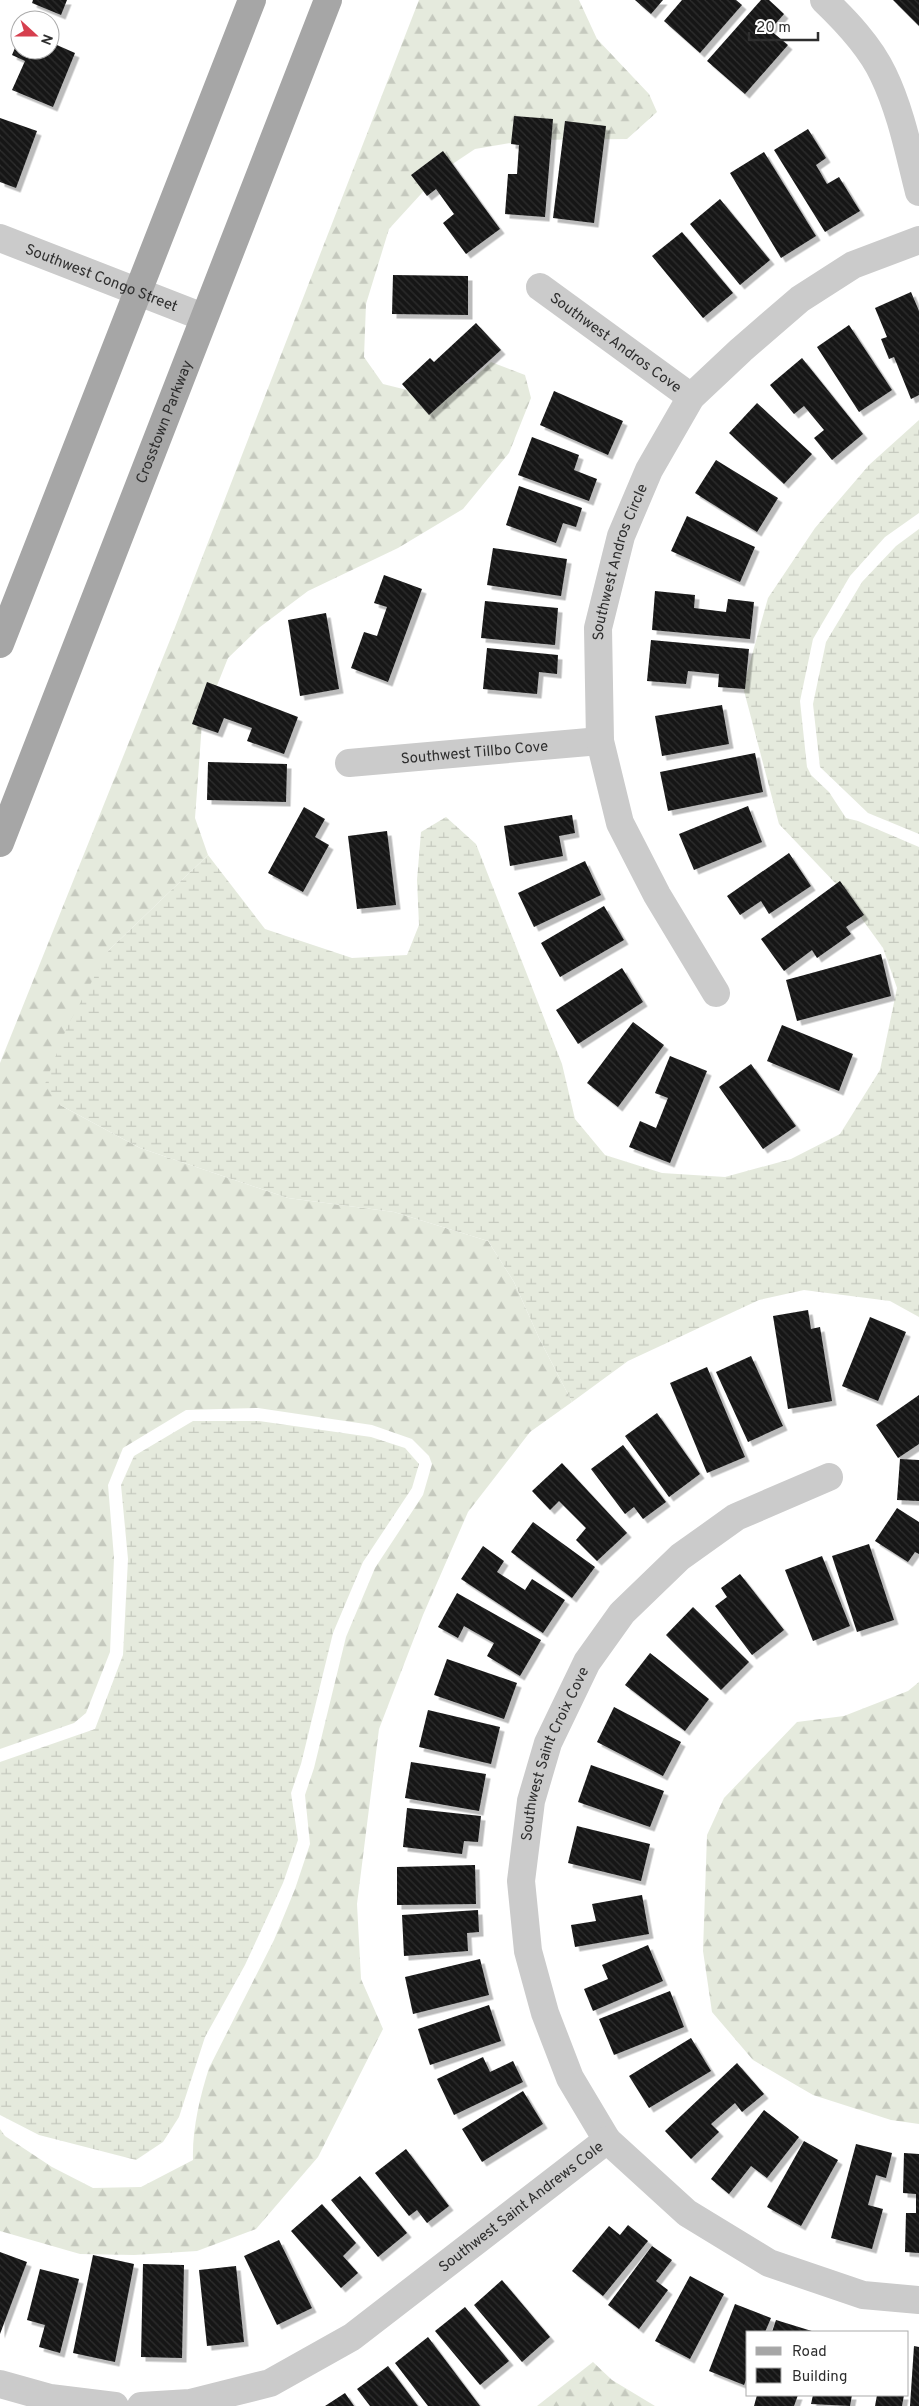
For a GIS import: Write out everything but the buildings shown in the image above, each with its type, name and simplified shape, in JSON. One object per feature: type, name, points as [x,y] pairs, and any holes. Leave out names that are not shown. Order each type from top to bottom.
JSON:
[{"type":"main road","points":[[0,644],[252,0]]},
{"type":"main road","name":"Crosstown Parkway","points":[[0,843],[203,317],[328,0]]},
{"type":"street","points":[[824,0],[866,46],[883,74],[904,133],[919,192]]},
{"type":"street","name":"Southwest Congo Street","points":[[0,238],[136,293],[203,317]]},
{"type":"street","name":"Southwest Andros Circle","points":[[716,993],[657,895],[620,823],[600,741],[598,628],[621,536],[649,470],[691,397],[741,350],[800,299],[853,265],[919,240]]},
{"type":"street","name":"Southwest Andros Cove","points":[[540,287],[691,397]]},
{"type":"street","name":"Southwest Tillbo Cove","points":[[349,763],[600,741]]},
{"type":"street","name":"Southwest Saint Croix Cove","points":[[606,2140],[570,2078],[545,2013],[528,1950],[521,1881],[531,1800],[548,1743],[587,1662],[622,1613],[680,1557],[736,1517],[829,1477]]},
{"type":"street","name":"Southwest Saint Andrews Cole","points":[[141,2406],[190,2403],[270,2383],[352,2337],[606,2140],[687,2213],[769,2263],[864,2294],[919,2300]]},
{"type":"street","points":[[0,2384],[50,2398],[115,2406]]},
{"type":"green space","points":[[419,0],[579,0],[597,39],[649,94],[657,112],[627,139],[528,140],[475,149],[442,171],[389,229],[366,304],[364,357],[383,384],[415,392],[468,383],[491,362],[525,375],[531,398],[509,453],[463,509],[398,548],[308,591],[260,627],[228,658],[202,723],[195,818],[208,855],[109,950],[60,1105],[140,1148],[288,1198],[394,1212],[488,1241],[514,1282],[539,1338],[572,1402],[530,1432],[468,1512],[423,1615],[379,1729],[357,1904],[361,1979],[383,2029],[318,2157],[256,2229],[197,2251],[134,2255],[80,2254],[0,2231],[0,2129],[5,2136],[52,2167],[93,2188],[141,2187],[193,2160],[197,2113],[209,2068],[274,1940],[295,1889],[310,1844],[305,1795],[314,1768],[346,1637],[375,1568],[423,1495],[432,1464],[429,1456],[412,1439],[372,1425],[258,1408],[186,1410],[123,1448],[108,1485],[114,1558],[110,1652],[86,1713],[74,1723],[0,1749],[0,1063],[172,635]]},
{"type":"green space","points":[[919,420],[919,513],[885,537],[850,576],[813,639],[800,701],[807,767],[811,775],[829,792],[846,818],[858,821],[919,847],[919,1317],[890,1301],[804,1290],[759,1300],[628,1361],[572,1402],[539,1338],[514,1282],[488,1241],[394,1212],[288,1198],[140,1148],[60,1105],[45,1084],[67,1027],[109,950],[208,855],[265,929],[352,958],[407,955],[419,925],[417,880],[421,832],[446,817],[476,844],[562,1064],[575,1119],[605,1155],[662,1173],[725,1177],[791,1159],[840,1134],[880,1070],[897,988],[883,948],[838,886],[779,824],[743,687],[768,598],[815,528],[869,465]]},
{"type":"green space","points":[[919,529],[919,834],[868,813],[820,767],[813,704],[826,642],[862,582],[896,546]]},
{"type":"green space","points":[[193,1421],[259,1421],[371,1437],[405,1448],[419,1464],[412,1488],[363,1562],[333,1633],[301,1764],[291,1793],[298,1840],[283,1883],[245,1965],[205,2037],[179,2117],[163,2142],[136,2160],[39,2135],[0,2115],[0,1762],[95,1729],[123,1655],[128,1559],[121,1485],[134,1456]]},
{"type":"green space","points":[[919,1682],[919,2124],[891,2120],[813,2095],[753,2060],[712,2012],[703,1951],[707,1835],[724,1798],[797,1722],[844,1716],[908,1691]]},
{"type":"green space","points":[[593,2362],[612,2380],[655,2406],[537,2406]]}]
